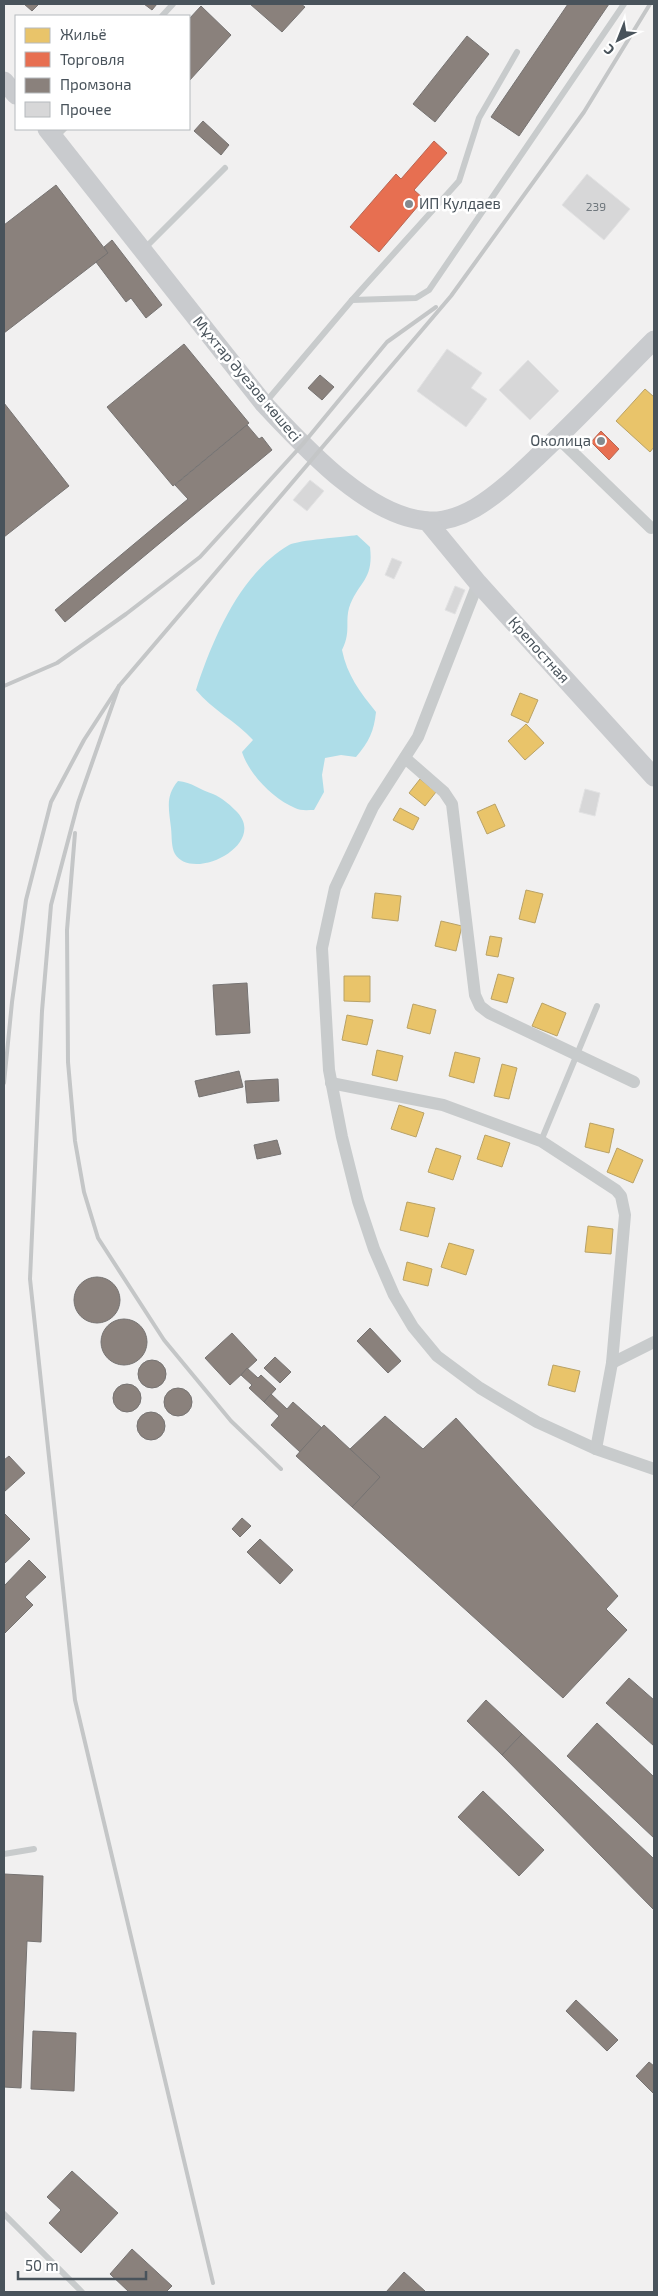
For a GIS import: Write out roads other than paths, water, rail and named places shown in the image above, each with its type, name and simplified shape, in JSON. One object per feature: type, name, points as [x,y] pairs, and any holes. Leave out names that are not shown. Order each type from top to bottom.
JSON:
[{"type":"street","points":[[4,81],[15,94]]},
{"type":"street","name":"Мұхтар Әуезов көшесі","points":[[55,132],[143,250],[264,404],[302,445],[357,492],[402,514],[427,521],[450,519],[474,508],[510,482],[558,438],[654,340]]},
{"type":"street","points":[[558,438],[651,528]]},
{"type":"street","name":"Крепостная","points":[[427,521],[478,582],[654,777]]},
{"type":"street","points":[[478,582],[418,737],[374,807],[335,888],[322,948],[331,1083],[358,1201],[374,1249],[394,1295],[413,1327],[437,1356],[480,1388],[537,1422],[596,1449],[654,1468]]},
{"type":"street","points":[[405,758],[444,792],[452,804],[477,1000],[489,1013],[634,1082]]},
{"type":"street","points":[[331,1083],[443,1105],[540,1141],[610,1186],[621,1196],[625,1215],[612,1363],[596,1449]]},
{"type":"street","points":[[612,1363],[654,1342]]},
{"type":"lane","points":[[163,15],[173,4]]},
{"type":"lane","points":[[352,300],[416,298],[429,290],[624,4]]},
{"type":"lane","points":[[264,404],[352,300],[459,182],[479,118],[517,52]]},
{"type":"lane","points":[[143,250],[225,168]]},
{"type":"lane","points":[[540,1141],[597,1006]]},
{"type":"lane","points":[[4,1854],[34,1849]]},
{"type":"lane","points":[[4,2214],[82,2292]]},
{"type":"water","points":[[357,535],[370,547],[370,567],[349,608],[347,633],[342,650],[351,675],[376,712],[374,725],[368,741],[356,757],[341,755],[325,758],[322,775],[324,792],[314,810],[299,810],[278,799],[256,777],[242,752],[253,740],[209,704],[196,690],[211,649],[230,609],[256,573],[272,557],[294,543]]},
{"type":"water","points":[[178,781],[192,784],[222,799],[235,810],[243,823],[243,835],[237,846],[211,862],[197,864],[184,862],[175,854],[172,845],[169,803],[171,792]]},
{"type":"railway","points":[[4,1083],[12,1002],[26,900],[51,802],[84,740],[119,686],[451,296],[584,112],[650,4]]},
{"type":"railway","points":[[4,686],[57,663],[126,614],[200,557],[302,445],[387,342],[436,307]]},
{"type":"railway","points":[[119,686],[78,803],[51,905],[42,1011],[30,1279],[75,1700],[213,2283]]},
{"type":"railway","points":[[75,833],[67,930],[68,1062],[75,1141],[84,1192],[98,1238],[164,1340],[231,1421],[281,1469]]},
{"type":"place","name":"ИП Кулдаев","points":[[409,204]]},
{"type":"place","name":"Околица","points":[[601,441]]}]
